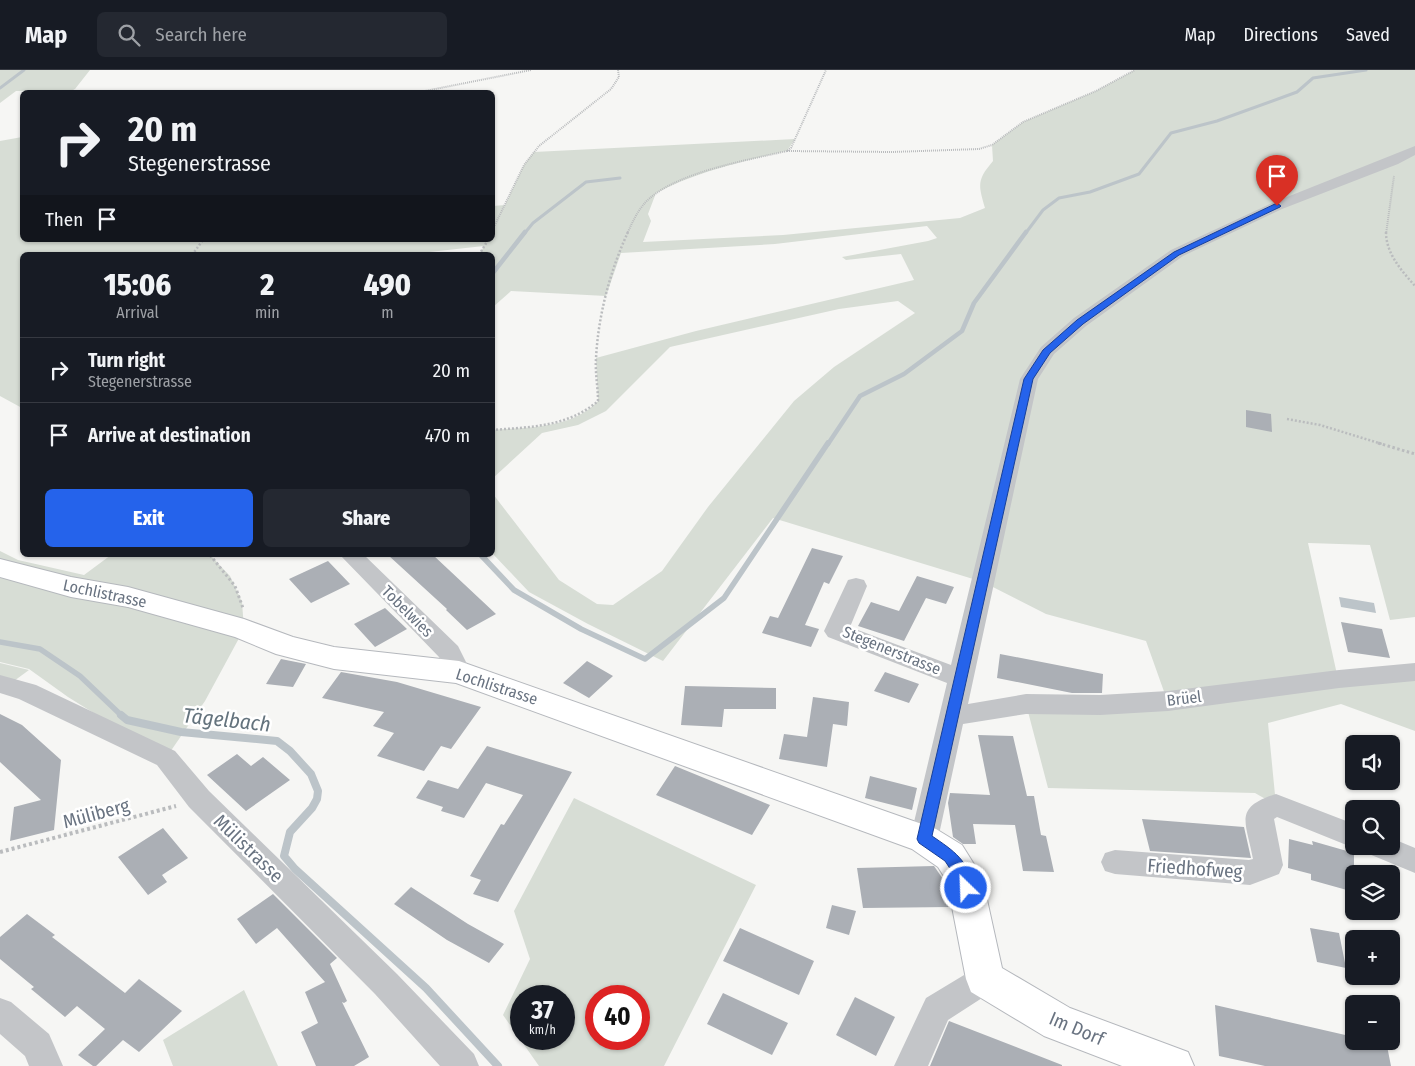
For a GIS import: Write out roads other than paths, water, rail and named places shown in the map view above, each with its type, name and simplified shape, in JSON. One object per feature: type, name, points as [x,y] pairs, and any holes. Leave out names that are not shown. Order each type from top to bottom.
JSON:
[{"type":"street","name":"Stegenerstrasse","points":[[924,839],[1029,379],[1046,352],[1080,322],[1177,253],[1277,206],[1393,161],[1415,150]]},
{"type":"street","name":"Tobelwies","points":[[354,557],[449,652],[459,672]]},
{"type":"street","name":"Lochlistrasse","points":[[0,568],[71,586],[128,597],[244,629],[286,646],[334,658],[459,672],[924,839]]},
{"type":"street","name":"Stegenerstrasse","points":[[856,586],[836,631],[961,678]]},
{"type":"street","name":"Brüel","points":[[952,716],[1026,704],[1100,705],[1168,700],[1338,679],[1415,672]]},
{"type":"street","name":"Mülistrasse","points":[[0,684],[27,692],[166,758],[199,799],[360,958],[462,1066]]},
{"type":"street","name":"Friedhofweg","points":[[1115,862],[1250,873],[1269,865],[1259,814],[1276,805],[1345,832]]},
{"type":"street","points":[[911,1066],[937,1009],[985,979],[964,877],[950,856],[924,839]]},
{"type":"street","points":[[1400,855],[1415,861]]},
{"type":"street","name":"Im Dorf","points":[[985,979],[1058,1023],[1174,1066]]},
{"type":"street","points":[[0,1013],[37,1045],[46,1066]]},
{"type":"waterway","name":"Tägelbach","points":[[0,88],[24,70]]},
{"type":"waterway","points":[[1025,234],[1043,210],[1059,198],[1090,192],[1139,174],[1171,133],[1217,121],[1297,92],[1313,78],[1366,70]]},
{"type":"waterway","points":[[524,234],[533,223],[586,182],[620,178]]},
{"type":"waterway","points":[[495,270],[525,232]]},
{"type":"waterway","points":[[828,444],[860,396],[904,374],[962,331],[974,303],[1026,232]]},
{"type":"waterway","points":[[483,557],[514,590],[581,629],[645,659],[724,598],[828,443]]},
{"type":"waterway","name":"Tägelbach","points":[[0,642],[40,649],[80,676],[122,716]]},
{"type":"waterway","name":"Tägelbach","points":[[121,715],[127,720],[181,732],[277,741],[290,751],[311,774],[318,791],[317,799],[312,808],[290,832],[284,856],[295,869],[426,988],[498,1066]]}]
